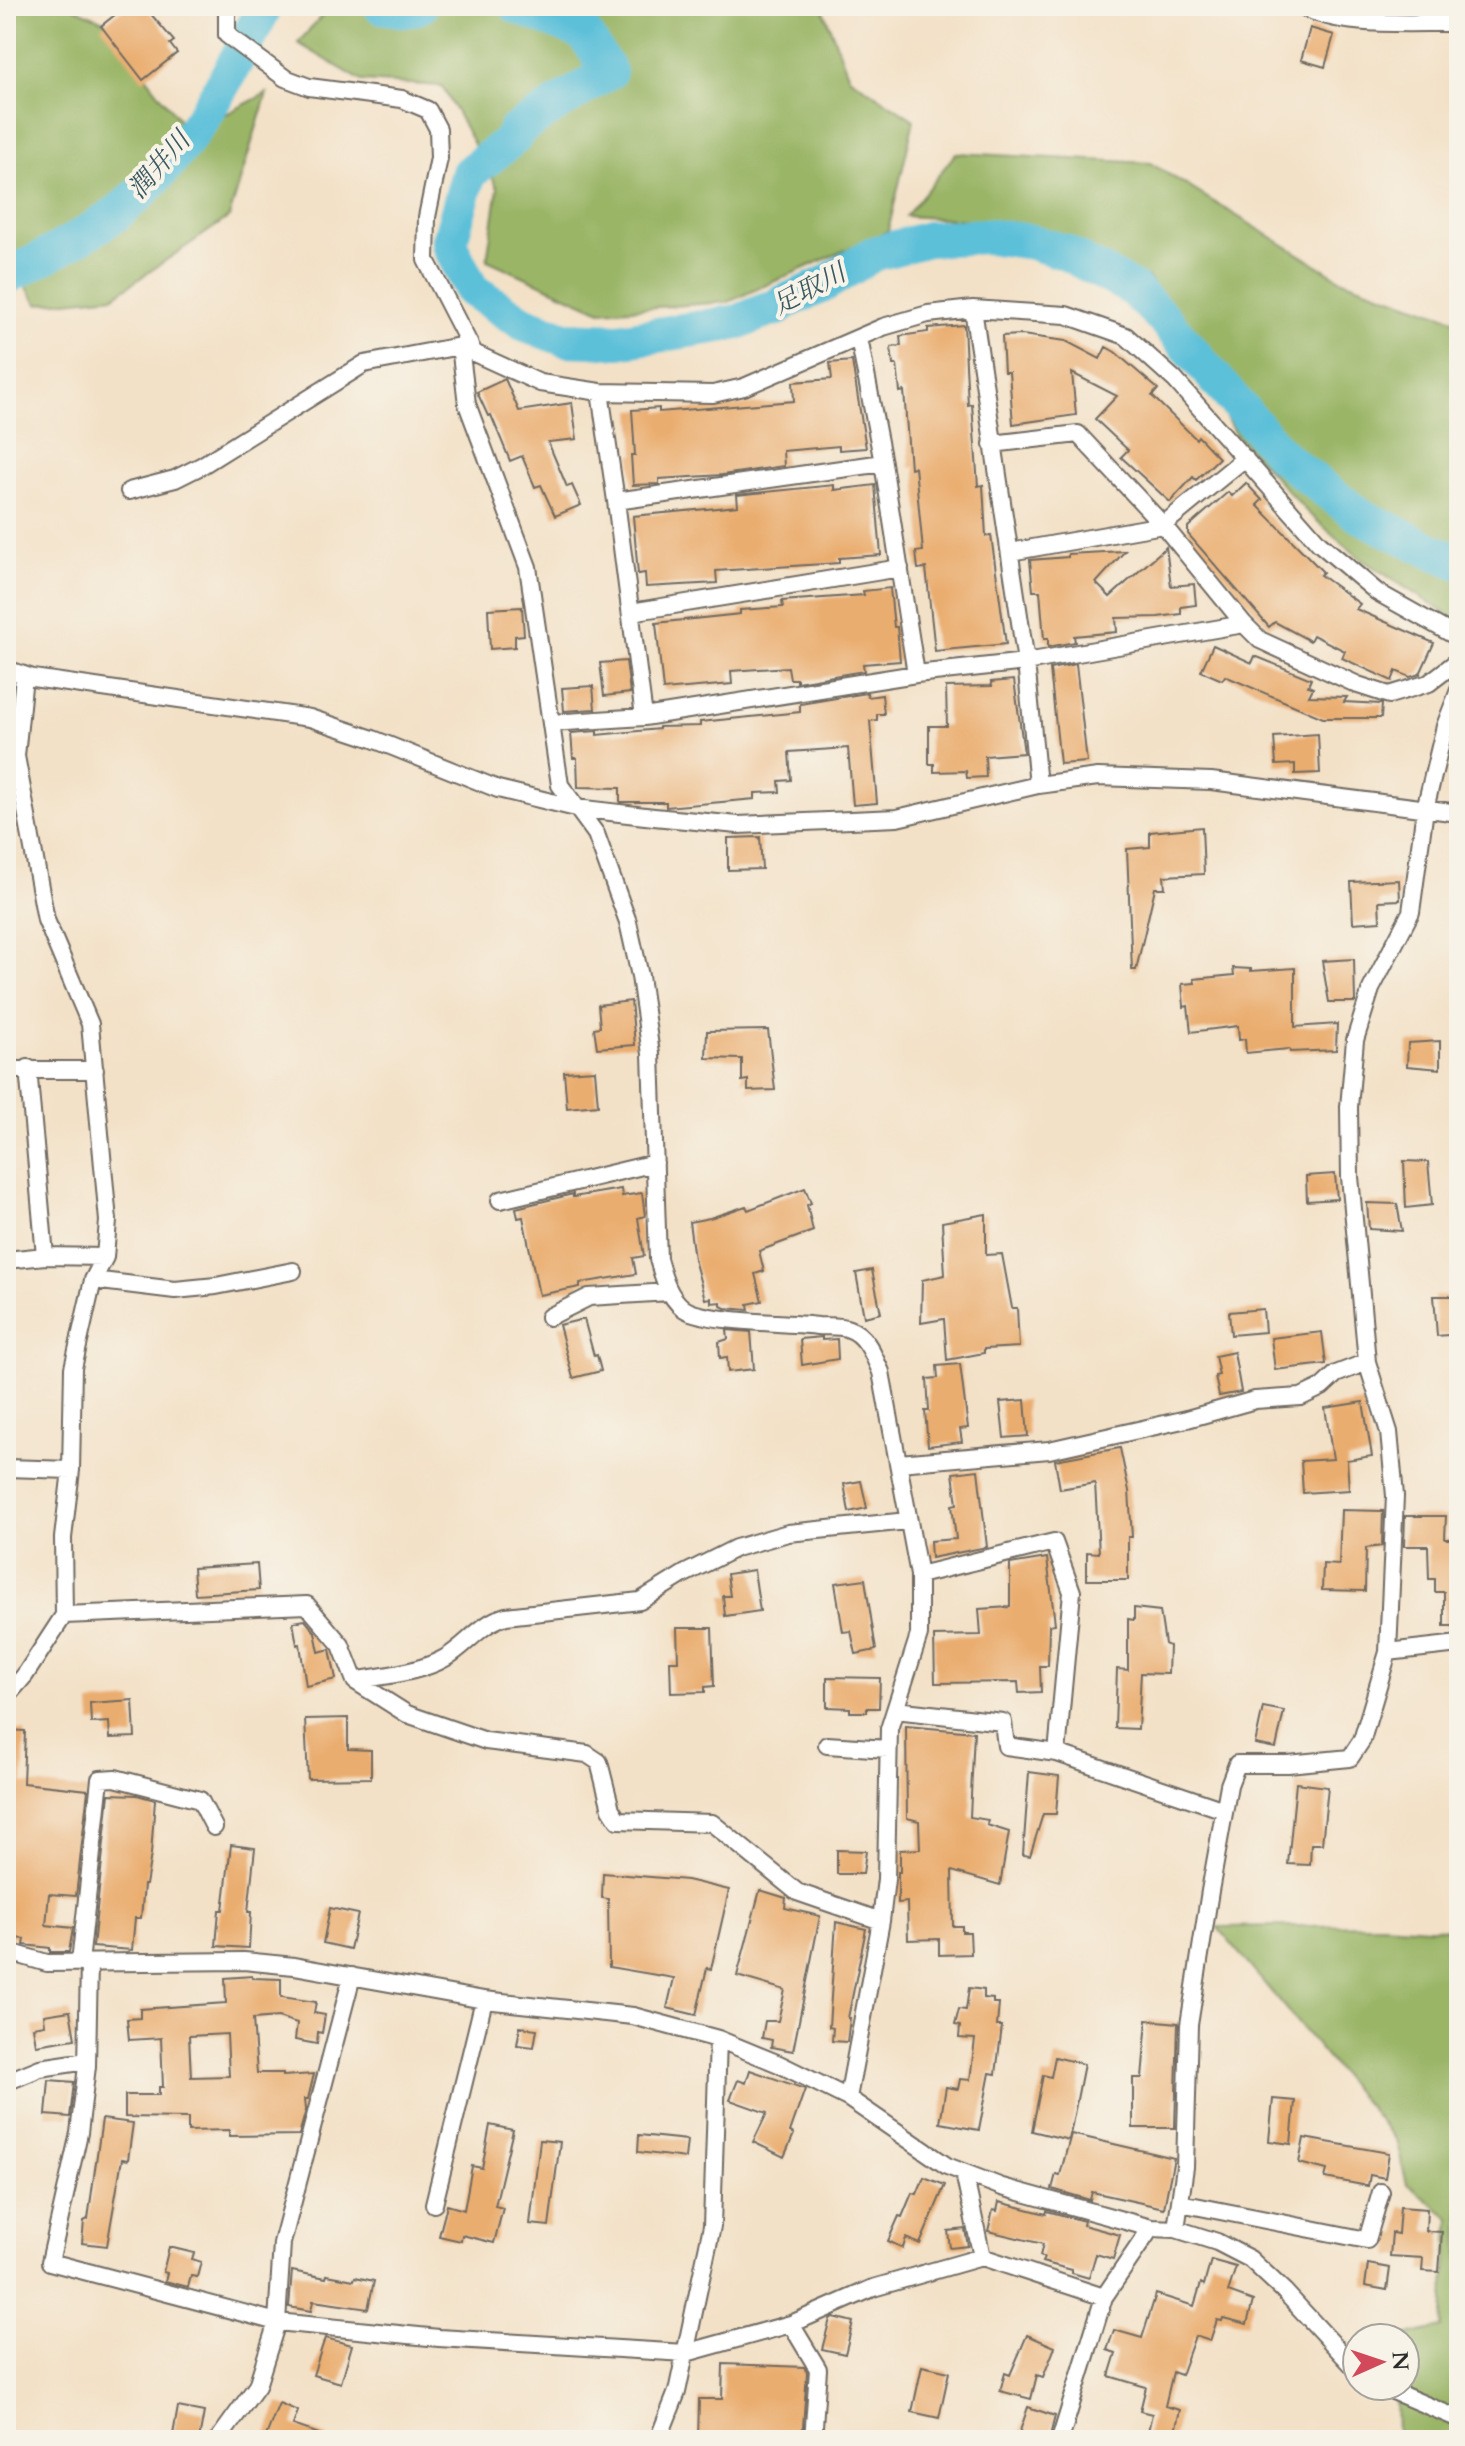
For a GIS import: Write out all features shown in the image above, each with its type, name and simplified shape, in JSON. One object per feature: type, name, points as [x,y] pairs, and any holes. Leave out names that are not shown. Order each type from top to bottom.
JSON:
[{"type":"street","points":[[227,6],[227,35],[285,78],[309,87],[402,99],[428,110],[438,129],[439,158],[427,217],[426,260],[467,350],[467,404],[528,567],[560,785],[596,834],[628,922],[651,1054],[658,1259],[669,1292],[686,1310],[716,1319],[784,1321],[849,1329],[867,1343],[881,1372],[919,1575],[919,1635],[889,1729],[886,1879],[848,2098]]},
{"type":"street","points":[[1301,6],[1318,15],[1358,20],[1459,23]]},
{"type":"street","points":[[129,491],[175,479],[201,466],[364,364],[467,350],[540,383],[600,392],[713,394],[744,387],[883,327],[928,314],[973,309],[1066,315],[1126,336],[1175,380],[1319,543],[1377,592],[1459,638]]},
{"type":"street","points":[[973,309],[1026,662],[1038,785]]},
{"type":"street","points":[[859,338],[883,463],[916,674]]},
{"type":"street","points":[[600,392],[644,717]]},
{"type":"street","points":[[992,444],[1078,434],[1163,525],[1260,640],[1358,685],[1389,695],[1429,683],[1459,660]]},
{"type":"street","points":[[1010,552],[1163,525],[1245,458]]},
{"type":"street","points":[[616,501],[883,463]]},
{"type":"street","points":[[631,612],[900,568]]},
{"type":"street","points":[[551,723],[644,717],[916,674],[1026,662],[1244,624]]},
{"type":"street","points":[[6,669],[24,676],[310,718],[373,739],[498,789],[576,808],[738,825],[897,818],[1038,785],[1098,777],[1211,781],[1459,813]]},
{"type":"street","points":[[6,1697],[25,1675],[64,1615],[63,1538],[71,1470],[73,1368],[93,1280],[105,1257],[108,1221],[90,1024],[46,920],[16,756],[24,676]]},
{"type":"street","points":[[1176,2229],[1186,2152],[1189,2025],[1224,1810],[1237,1764],[1288,1764],[1350,1758],[1362,1740],[1388,1652],[1395,1496],[1389,1432],[1367,1362],[1350,1177],[1349,1107],[1355,1040],[1371,989],[1411,912],[1425,809],[1445,726],[1459,690]]},
{"type":"street","points":[[28,1068],[45,1256]]},
{"type":"street","points":[[6,1070],[95,1070]]},
{"type":"street","points":[[500,1200],[655,1163]]},
{"type":"street","points":[[6,1260],[45,1256],[105,1257]]},
{"type":"street","points":[[93,1280],[175,1290],[216,1286],[293,1271]]},
{"type":"street","points":[[549,1317],[589,1297],[669,1292]]},
{"type":"street","points":[[899,1463],[1049,1450],[1187,1419],[1255,1400],[1301,1397],[1322,1387],[1336,1374],[1367,1362]]},
{"type":"street","points":[[6,1468],[71,1470]]},
{"type":"street","points":[[355,1681],[431,1665],[449,1656],[491,1620],[640,1601],[736,1548],[762,1540],[788,1533],[908,1521]]},
{"type":"street","points":[[919,1575],[1054,1542],[1072,1592],[1057,1753]]},
{"type":"street","points":[[64,1615],[307,1605],[341,1645],[355,1681],[407,1714],[486,1741],[587,1754],[599,1762],[611,1809],[618,1820],[712,1823],[797,1892],[881,1921]]},
{"type":"street","points":[[1388,1652],[1459,1644]]},
{"type":"street","points":[[6,1678],[25,1675]]},
{"type":"street","points":[[895,1710],[1003,1722],[1006,1746],[1057,1753],[1224,1810]]},
{"type":"street","points":[[827,1745],[888,1749]]},
{"type":"street","points":[[214,1827],[200,1800],[115,1778],[100,1779],[85,1963],[87,2061],[79,2133],[50,2262],[277,2322],[439,2338],[686,2353],[791,2324],[873,2288],[982,2257],[1104,2297]]},
{"type":"street","points":[[6,1951],[47,1963],[244,1961],[294,1966],[484,2000],[633,2016],[718,2039],[779,2064],[848,2098],[947,2166],[964,2173],[1002,2187],[1151,2228],[1176,2229],[1217,2242],[1250,2259],[1341,2353]]},
{"type":"street","points":[[218,2440],[257,2386],[277,2322],[282,2243],[352,1976]]},
{"type":"street","points":[[434,2204],[484,2000]]},
{"type":"street","points":[[658,2440],[677,2392],[712,2226],[718,2039]]},
{"type":"street","points":[[6,2082],[40,2068],[87,2061]]},
{"type":"street","points":[[964,2173],[982,2257]]},
{"type":"street","points":[[1180,2203],[1367,2240],[1381,2192]]},
{"type":"street","points":[[1060,2440],[1104,2297],[1151,2228]]},
{"type":"street","points":[[791,2324],[818,2369],[813,2440]]},
{"type":"street","points":[[1419,2402],[1459,2419]]},
{"type":"green space","points":[[6,6],[70,6],[104,21],[189,133],[267,93],[229,217],[114,296],[38,304],[6,257]]},
{"type":"green space","points":[[330,6],[822,6],[849,77],[914,120],[888,231],[728,302],[601,311],[487,260],[498,188],[442,86],[362,81],[298,43]]},
{"type":"green space","points":[[956,153],[1150,163],[1340,279],[1459,321],[1459,622],[1361,559],[1308,513],[1235,434],[1149,278],[1018,223],[906,216]]},
{"type":"green space","points":[[1383,1925],[1459,1930],[1459,2440],[1397,2440],[1396,2402],[1421,2402],[1421,2332],[1442,2327],[1450,2218],[1407,2184],[1396,2140],[1217,1927]]},
{"type":"building","points":[[126,6],[144,6],[174,41],[170,44],[177,53],[143,80],[101,26]]},
{"type":"building","points":[[1310,28],[1334,35],[1325,67],[1301,60]]},
{"type":"building","points":[[964,325],[968,405],[972,404],[978,486],[983,485],[986,536],[991,535],[1006,644],[935,651],[926,568],[918,569],[916,552],[923,551],[915,467],[910,468],[904,391],[900,392],[891,347],[901,346],[900,336],[928,332],[928,328]]},
{"type":"building","points":[[1022,335],[1066,341],[1100,359],[1106,347],[1115,352],[1158,389],[1152,396],[1219,458],[1196,480],[1193,477],[1170,502],[1121,457],[1128,450],[1095,419],[1117,396],[1072,373],[1076,415],[1013,424],[1009,372],[1004,372],[1002,336]]},
{"type":"building","points":[[852,361],[866,448],[839,450],[839,446],[783,451],[784,466],[722,475],[659,479],[659,484],[633,485],[632,410],[659,408],[659,412],[794,401],[793,382],[832,379],[830,363]]},
{"type":"building","points":[[505,379],[519,411],[572,403],[577,439],[548,442],[567,487],[572,485],[581,505],[555,516],[541,485],[535,487],[522,456],[510,461],[491,415],[488,416],[477,392]]},
{"type":"building","points":[[1246,483],[1262,500],[1257,505],[1323,572],[1320,575],[1360,604],[1356,609],[1434,643],[1420,674],[1410,677],[1396,671],[1392,681],[1342,658],[1345,651],[1313,635],[1310,641],[1275,622],[1269,627],[1188,534],[1188,527],[1228,492],[1232,496]]},
{"type":"building","points":[[834,485],[834,490],[875,485],[881,555],[839,558],[839,563],[716,571],[717,583],[646,587],[645,573],[638,574],[633,516],[738,506],[737,495]]},
{"type":"building","points":[[1166,547],[1171,586],[1194,584],[1196,605],[1181,607],[1181,614],[1116,618],[1117,632],[1074,636],[1075,642],[1048,647],[1048,639],[1044,639],[1040,591],[1033,591],[1030,560],[1125,551],[1096,583],[1110,597]]},
{"type":"building","points":[[890,588],[900,661],[863,664],[864,671],[797,682],[797,679],[790,679],[788,667],[731,671],[732,684],[663,690],[656,623],[740,614],[740,610],[783,607],[782,601],[864,595],[863,591]]},
{"type":"building","points":[[522,607],[524,635],[515,636],[515,647],[490,649],[488,609]]},
{"type":"building","points":[[1213,645],[1252,663],[1255,656],[1311,679],[1308,686],[1313,688],[1309,696],[1347,697],[1344,702],[1382,704],[1381,718],[1323,718],[1225,676],[1222,680],[1201,671]]},
{"type":"building","points":[[626,661],[630,693],[604,696],[600,663]]},
{"type":"building","points":[[1076,664],[1087,762],[1060,764],[1050,669]]},
{"type":"building","points":[[1014,680],[1024,753],[985,756],[986,777],[967,778],[966,771],[934,772],[934,764],[929,764],[929,726],[947,726],[946,687],[992,686],[991,682]]},
{"type":"building","points":[[593,686],[595,709],[564,711],[562,688]]},
{"type":"building","points":[[867,693],[868,697],[882,695],[884,714],[877,714],[877,720],[870,721],[877,803],[853,805],[848,748],[789,752],[791,780],[779,781],[780,792],[755,793],[755,799],[666,807],[666,802],[620,802],[620,788],[578,787],[577,758],[573,758],[571,733],[597,731],[597,735],[659,727],[700,726],[700,722],[800,712],[800,704]]},
{"type":"building","points":[[1318,734],[1320,773],[1295,774],[1295,764],[1276,765],[1274,737]]},
{"type":"building","points":[[1202,827],[1204,874],[1164,876],[1165,888],[1155,888],[1136,970],[1132,970],[1127,849],[1150,847],[1150,832]]},
{"type":"building","points":[[760,837],[762,869],[728,870],[728,838]]},
{"type":"building","points":[[1399,880],[1400,900],[1379,901],[1380,921],[1353,923],[1351,882]]},
{"type":"building","points":[[1354,959],[1355,1002],[1329,1002],[1322,961]]},
{"type":"building","points":[[1233,968],[1251,971],[1295,968],[1295,1027],[1337,1024],[1336,1050],[1290,1052],[1289,1049],[1246,1053],[1245,1039],[1239,1040],[1238,1026],[1191,1032],[1182,984],[1195,983],[1194,979],[1234,975]]},
{"type":"building","points":[[631,1001],[635,1045],[597,1048],[594,1028],[600,1027],[598,1005]]},
{"type":"building","points":[[768,1030],[775,1090],[748,1091],[748,1080],[742,1081],[742,1059],[706,1058],[707,1031]]},
{"type":"building","points":[[1440,1041],[1440,1069],[1407,1066],[1408,1043]]},
{"type":"building","points":[[595,1070],[598,1105],[567,1108],[564,1072]]},
{"type":"building","points":[[1404,1161],[1428,1162],[1432,1205],[1406,1208]]},
{"type":"building","points":[[1335,1174],[1337,1199],[1307,1201],[1306,1176]]},
{"type":"building","points":[[805,1188],[811,1203],[807,1205],[813,1231],[759,1251],[764,1271],[755,1274],[762,1301],[748,1304],[749,1310],[725,1308],[721,1302],[711,1303],[711,1298],[705,1299],[694,1259],[689,1222],[746,1206],[748,1210]]},
{"type":"building","points":[[621,1189],[622,1196],[642,1193],[645,1216],[638,1218],[644,1256],[633,1258],[636,1274],[580,1283],[580,1287],[539,1295],[523,1217],[518,1218],[516,1208],[573,1194],[573,1197]]},
{"type":"building","points":[[1367,1203],[1397,1204],[1402,1231],[1369,1229]]},
{"type":"building","points":[[986,1214],[986,1255],[1002,1254],[1012,1308],[1017,1308],[1019,1347],[984,1349],[984,1353],[947,1360],[944,1319],[921,1323],[922,1280],[945,1275],[942,1222]]},
{"type":"building","points":[[872,1270],[881,1313],[864,1317],[856,1273]]},
{"type":"building","points":[[1434,1296],[1459,1296],[1459,1334],[1437,1336]]},
{"type":"building","points":[[1263,1309],[1265,1332],[1231,1335],[1229,1312]]},
{"type":"building","points":[[584,1319],[601,1371],[573,1378],[559,1325]]},
{"type":"building","points":[[727,1330],[751,1332],[754,1369],[728,1372],[727,1357],[720,1358],[719,1342],[728,1339]]},
{"type":"building","points":[[1322,1332],[1326,1364],[1275,1370],[1271,1338]]},
{"type":"building","points":[[822,1337],[822,1340],[837,1339],[838,1359],[802,1365],[800,1339]]},
{"type":"building","points":[[1234,1352],[1241,1392],[1219,1396],[1215,1356]]},
{"type":"building","points":[[960,1364],[968,1428],[960,1429],[962,1442],[928,1446],[925,1411],[929,1411],[927,1379],[938,1378],[937,1366]]},
{"type":"building","points":[[1025,1400],[1028,1436],[1004,1438],[1000,1402]]},
{"type":"building","points":[[1363,1402],[1372,1456],[1347,1460],[1349,1490],[1303,1493],[1301,1461],[1333,1459],[1325,1408]]},
{"type":"building","points":[[1120,1448],[1129,1491],[1132,1537],[1128,1537],[1128,1580],[1087,1580],[1087,1552],[1099,1553],[1095,1483],[1060,1489],[1055,1460]]},
{"type":"building","points":[[978,1470],[987,1547],[931,1558],[930,1541],[956,1539],[952,1505],[957,1504],[953,1473]]},
{"type":"building","points":[[861,1481],[867,1508],[849,1512],[844,1484]]},
{"type":"building","points":[[1341,1510],[1383,1511],[1382,1546],[1366,1548],[1365,1591],[1322,1590],[1323,1564],[1339,1565]]},
{"type":"building","points":[[1405,1516],[1446,1516],[1445,1539],[1459,1539],[1459,1626],[1444,1626],[1444,1592],[1435,1592],[1435,1579],[1429,1579],[1428,1546],[1404,1546]]},
{"type":"building","points":[[1047,1558],[1055,1624],[1049,1625],[1048,1666],[1040,1666],[1041,1692],[1019,1693],[1018,1682],[935,1683],[934,1636],[981,1635],[979,1609],[1010,1607],[1010,1564]]},
{"type":"building","points":[[257,1564],[259,1590],[195,1594],[193,1568]]},
{"type":"building","points":[[754,1570],[760,1611],[725,1616],[723,1596],[730,1596],[727,1574]]},
{"type":"building","points":[[865,1579],[876,1650],[856,1654],[851,1631],[843,1632],[835,1583]]},
{"type":"building","points":[[1134,1608],[1160,1611],[1165,1644],[1169,1646],[1168,1674],[1141,1673],[1138,1729],[1115,1728],[1117,1669],[1128,1670],[1128,1619],[1134,1620]]},
{"type":"building","points":[[305,1620],[315,1632],[319,1652],[330,1649],[336,1679],[306,1686],[300,1644],[297,1645],[293,1622]]},
{"type":"building","points":[[677,1628],[712,1628],[714,1686],[705,1687],[705,1692],[671,1693],[670,1661],[678,1661]]},
{"type":"building","points":[[827,1677],[880,1678],[879,1708],[850,1712],[850,1708],[827,1707]]},
{"type":"building","points":[[133,1700],[135,1737],[110,1738],[109,1722],[91,1723],[90,1703]]},
{"type":"building","points":[[1263,1707],[1284,1711],[1276,1748],[1255,1744]]},
{"type":"building","points":[[348,1718],[348,1749],[371,1750],[371,1778],[308,1779],[305,1719]]},
{"type":"building","points":[[906,1726],[974,1732],[970,1817],[988,1820],[987,1825],[1009,1832],[1000,1885],[952,1871],[953,1926],[962,1926],[962,1932],[970,1932],[971,1954],[939,1955],[939,1939],[908,1940],[907,1902],[898,1903],[900,1850],[920,1849],[919,1821],[907,1818]]},
{"type":"building","points":[[6,1730],[25,1731],[23,1783],[88,1790],[76,1896],[49,1894],[46,1925],[73,1928],[69,1952],[50,1952],[50,1948],[24,1945],[25,1939],[6,1937]]},
{"type":"building","points":[[1029,1772],[1059,1776],[1056,1814],[1043,1814],[1030,1856],[1023,1855]]},
{"type":"building","points":[[1296,1783],[1328,1787],[1322,1844],[1311,1844],[1310,1865],[1288,1864]]},
{"type":"building","points":[[109,1794],[137,1795],[155,1800],[151,1854],[141,1918],[135,1918],[132,1950],[93,1947]]},
{"type":"building","points":[[231,1845],[255,1848],[248,1912],[251,1912],[249,1948],[216,1946]]},
{"type":"building","points":[[837,1850],[866,1851],[863,1874],[837,1874]]},
{"type":"building","points":[[603,1873],[687,1880],[729,1890],[711,1969],[707,1968],[696,2015],[667,2008],[674,1978],[609,1967],[608,1899],[602,1898]]},
{"type":"building","points":[[760,1890],[786,1898],[785,1908],[820,1916],[793,2051],[771,2047],[772,2040],[762,2038],[765,2021],[778,2021],[785,1990],[737,1976]]},
{"type":"building","points":[[330,1908],[358,1914],[350,1949],[323,1943]]},
{"type":"building","points":[[836,1922],[866,1929],[848,2018],[847,2042],[832,2041],[833,2028],[829,2027]]},
{"type":"building","points":[[252,1976],[281,1979],[281,1997],[316,2002],[314,2013],[325,2015],[317,2044],[295,2040],[297,2023],[278,2017],[253,2019],[257,2073],[283,2073],[283,2076],[314,2074],[308,2099],[305,2099],[306,2110],[299,2135],[229,2136],[229,2130],[188,2131],[188,2118],[125,2117],[125,2095],[159,2095],[159,2087],[163,2087],[161,2038],[129,2040],[127,2019],[140,2018],[140,2009],[226,2003],[225,1978]],"holes":[[[227,2034],[229,2076],[191,2077],[189,2036]]]},
{"type":"building","points":[[969,1988],[984,1990],[984,1998],[999,2003],[997,2026],[1002,2026],[996,2074],[990,2073],[979,2130],[940,2123],[946,2087],[958,2089],[960,2079],[970,2080],[975,2039],[959,2038],[960,2026],[955,2025],[959,2009],[966,2010]]},
{"type":"building","points":[[70,2011],[75,2039],[36,2045],[33,2027],[45,2025],[44,2015]]},
{"type":"building","points":[[1147,2020],[1178,2023],[1175,2128],[1133,2128],[1133,2078],[1142,2078]]},
{"type":"building","points":[[520,2027],[537,2029],[534,2047],[517,2045]]},
{"type":"building","points":[[1055,2057],[1084,2064],[1069,2140],[1032,2131],[1043,2075],[1051,2077]]},
{"type":"building","points":[[750,2070],[805,2089],[790,2132],[794,2134],[784,2157],[753,2142],[767,2113],[730,2100],[738,2080],[746,2083]]},
{"type":"building","points":[[49,2080],[74,2082],[70,2117],[46,2115]]},
{"type":"building","points":[[1273,2099],[1295,2101],[1291,2144],[1269,2141]]},
{"type":"building","points":[[102,2119],[133,2123],[128,2160],[122,2159],[107,2246],[82,2243]]},
{"type":"building","points":[[490,2125],[513,2130],[495,2206],[503,2208],[494,2243],[462,2235],[461,2241],[439,2236],[447,2205],[464,2210],[472,2166],[482,2168]]},
{"type":"building","points":[[1071,2134],[1174,2158],[1164,2208],[1092,2192],[1090,2200],[1052,2189],[1056,2174],[1060,2175]]},
{"type":"building","points":[[639,2135],[687,2140],[685,2158],[638,2152]]},
{"type":"building","points":[[1304,2138],[1389,2153],[1385,2178],[1370,2175],[1368,2186],[1325,2178],[1327,2170],[1299,2163]]},
{"type":"building","points":[[540,2140],[560,2142],[549,2226],[530,2224]]},
{"type":"building","points":[[924,2177],[945,2185],[920,2244],[906,2238],[903,2248],[888,2241],[899,2216],[902,2217],[912,2193],[917,2194]]},
{"type":"building","points":[[999,2202],[1084,2221],[1083,2225],[1120,2235],[1113,2259],[1096,2254],[1089,2278],[1042,2262],[1043,2244],[988,2231],[993,2210],[997,2211]]},
{"type":"building","points":[[1400,2207],[1427,2209],[1426,2231],[1442,2232],[1439,2272],[1422,2271],[1423,2258],[1390,2256],[1392,2233],[1398,2234]]},
{"type":"building","points":[[965,2229],[968,2246],[950,2248],[948,2231]]},
{"type":"building","points":[[169,2247],[194,2253],[192,2259],[201,2262],[197,2277],[191,2276],[188,2287],[165,2281],[167,2273],[163,2272]]},
{"type":"building","points":[[1211,2260],[1236,2267],[1228,2292],[1253,2301],[1247,2324],[1223,2318],[1222,2321],[1217,2320],[1210,2341],[1195,2336],[1181,2375],[1173,2372],[1165,2406],[1180,2410],[1173,2440],[1146,2440],[1152,2414],[1140,2411],[1146,2387],[1109,2376],[1116,2353],[1107,2350],[1114,2330],[1142,2338],[1156,2294],[1194,2306]]},
{"type":"building","points":[[1368,2264],[1390,2268],[1387,2290],[1365,2286]]},
{"type":"building","points":[[292,2271],[326,2278],[327,2275],[374,2281],[368,2309],[313,2301],[311,2311],[289,2307]]},
{"type":"building","points":[[833,2317],[853,2322],[845,2354],[822,2349]]},
{"type":"building","points":[[1027,2335],[1055,2347],[1043,2377],[1037,2375],[1031,2399],[1000,2391],[1005,2373],[1010,2375]]},
{"type":"building","points":[[325,2338],[352,2345],[341,2383],[313,2375]]},
{"type":"building","points":[[723,2364],[804,2367],[807,2372],[802,2440],[698,2440],[699,2399],[722,2399]]},
{"type":"building","points":[[922,2366],[949,2372],[939,2418],[912,2412]]},
{"type":"building","points":[[279,2403],[298,2411],[293,2425],[328,2437],[328,2440],[275,2440],[266,2436]]},
{"type":"building","points":[[178,2407],[204,2412],[199,2440],[172,2440]]},
{"type":"building","points":[[1028,2407],[1055,2416],[1049,2440],[1017,2440]]},
{"type":"waterway","name":"潤井川","points":[[6,277],[104,222],[163,170],[219,91],[265,6]]},
{"type":"waterway","name":"足取川","points":[[381,6],[405,10],[420,6]]},
{"type":"waterway","name":"足取川","points":[[517,6],[584,33],[609,72],[515,131],[515,137],[469,173],[449,244],[472,290],[523,323],[565,339],[619,341],[739,322],[778,308],[780,304],[823,285],[873,254],[928,239],[987,236],[1032,242],[1064,252],[1133,289],[1162,317],[1282,456],[1359,515],[1459,562]]}]
